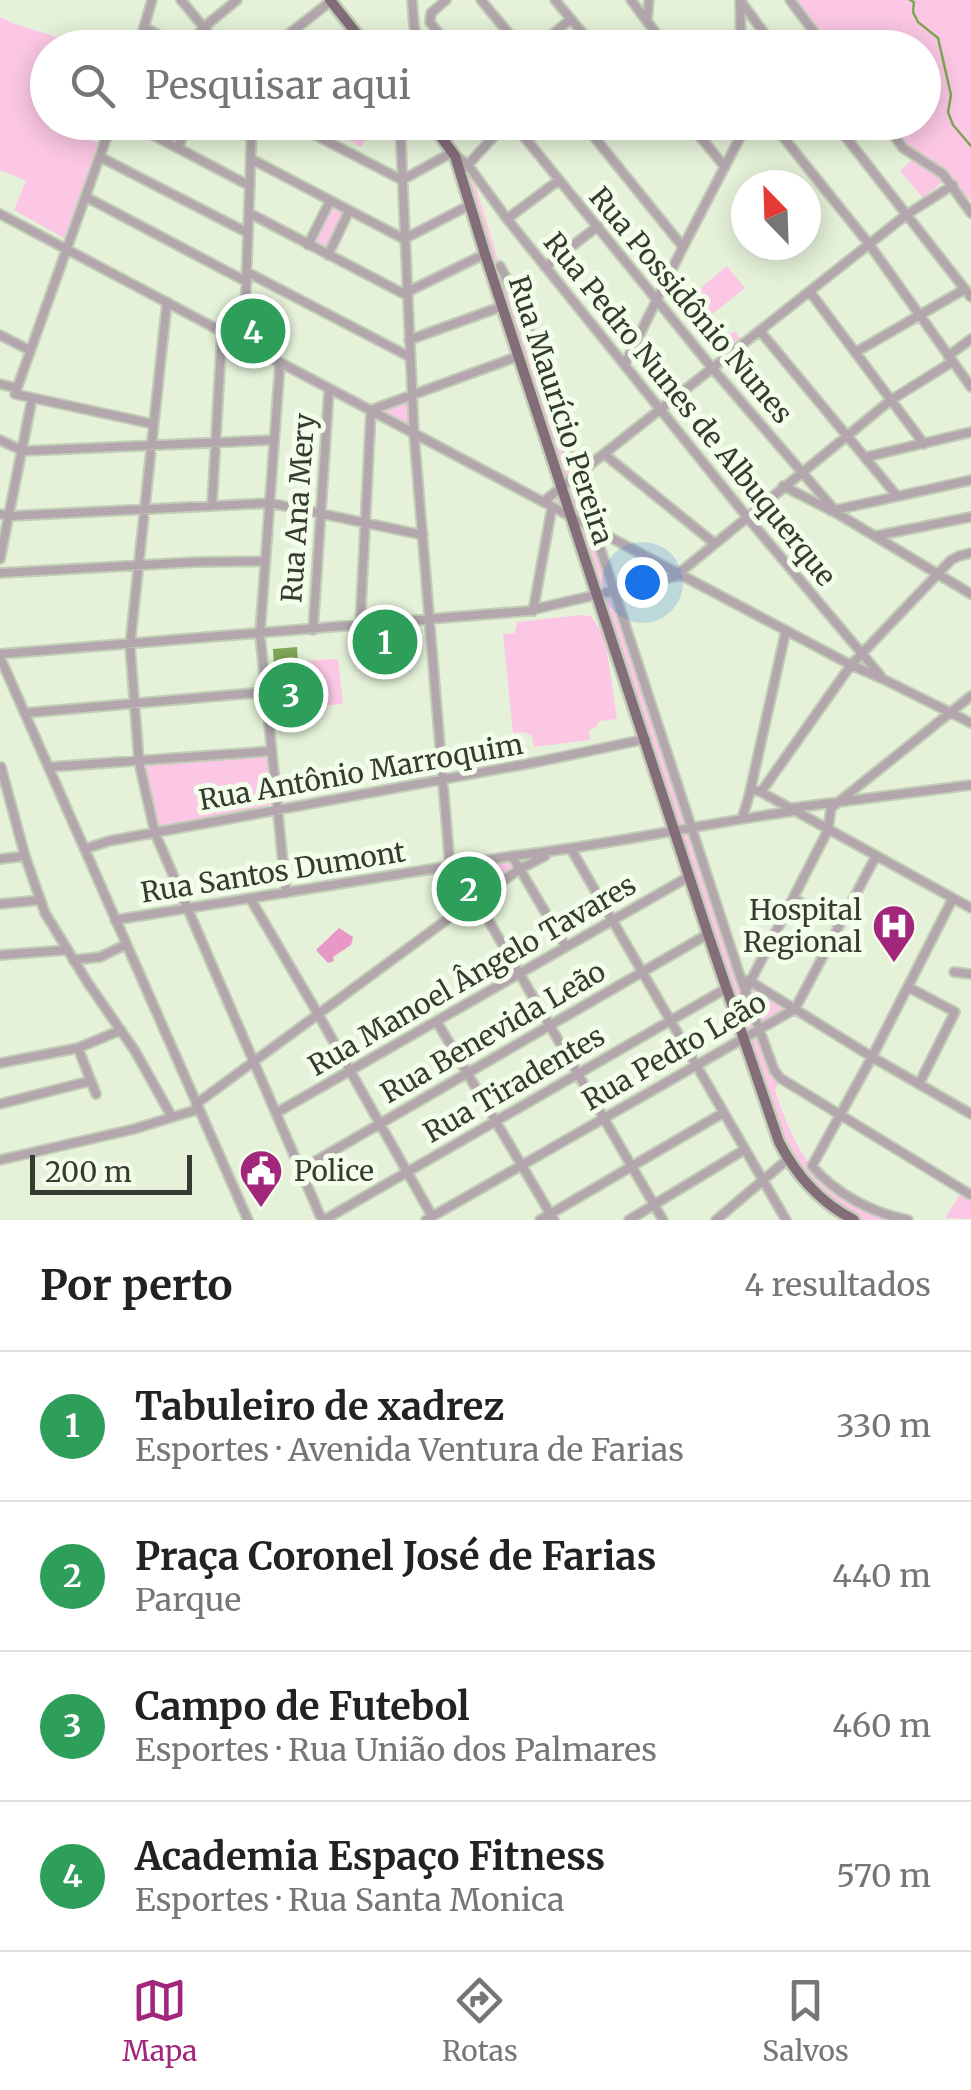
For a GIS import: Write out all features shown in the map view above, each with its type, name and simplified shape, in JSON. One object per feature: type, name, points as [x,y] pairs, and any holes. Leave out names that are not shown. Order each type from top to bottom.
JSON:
[{"type":"main road","points":[[330,0],[354,30]]},
{"type":"main road","name":"Rua Maurício Pereira","points":[[444,140],[464,168],[470,205],[502,306],[779,1142],[811,1189],[854,1220]]},
{"type":"street","points":[[143,30],[152,0]]},
{"type":"street","points":[[180,0],[206,30]]},
{"type":"street","points":[[201,30],[237,0]]},
{"type":"street","points":[[293,30],[330,0]]},
{"type":"street","points":[[436,30],[430,22],[431,13],[446,0]]},
{"type":"street","points":[[481,0],[506,30]]},
{"type":"street","points":[[555,0],[580,30]]},
{"type":"street","points":[[631,0],[654,30]]},
{"type":"street","points":[[647,20],[649,0]]},
{"type":"street","points":[[740,0],[741,30]]},
{"type":"street","points":[[740,0],[762,30]]},
{"type":"street","points":[[790,0],[812,30]]},
{"type":"street","points":[[410,2],[416,30]]},
{"type":"street","points":[[558,30],[571,19]]},
{"type":"street","points":[[144,26],[152,30]]},
{"type":"street","points":[[15,391],[106,140]]},
{"type":"street","points":[[163,140],[250,186]]},
{"type":"street","points":[[178,148],[181,140]]},
{"type":"street","points":[[244,343],[252,140]]},
{"type":"street","points":[[325,140],[402,180]]},
{"type":"street","points":[[401,140],[414,434],[454,915]]},
{"type":"street","points":[[464,168],[492,140]]},
{"type":"street","name":"Rua Possidônio Nunes","points":[[525,140],[834,512]]},
{"type":"street","points":[[596,140],[682,247]]},
{"type":"street","points":[[703,140],[724,166]]},
{"type":"street","points":[[626,364],[738,140]]},
{"type":"street","points":[[786,140],[869,244],[971,387]]},
{"type":"street","points":[[848,140],[968,293],[856,352]]},
{"type":"street","points":[[897,140],[903,148],[944,174],[971,213]]},
{"type":"street","points":[[402,180],[454,154]]},
{"type":"street","points":[[100,157],[248,233]]},
{"type":"street","points":[[251,159],[404,238]]},
{"type":"street","name":"Rua Pedro Nunes de Albuquerque","points":[[464,168],[882,678]]},
{"type":"street","points":[[506,219],[559,180]]},
{"type":"street","points":[[534,610],[547,504],[562,487],[906,215],[953,185]]},
{"type":"street","points":[[86,197],[410,357]]},
{"type":"street","points":[[308,245],[330,201]]},
{"type":"street","points":[[404,238],[470,205]]},
{"type":"street","points":[[328,255],[349,210]]},
{"type":"street","points":[[249,213],[407,294]]},
{"type":"street","points":[[0,214],[852,666],[971,723]]},
{"type":"street","points":[[546,267],[598,226]]},
{"type":"street","points":[[407,294],[486,254]]},
{"type":"street","name":"Rua Maurício Pereira","points":[[500,266],[522,310],[774,1070],[780,1078],[839,1114]]},
{"type":"street","points":[[810,292],[924,444]]},
{"type":"street","points":[[166,302],[130,645],[140,762],[154,833],[323,1220]]},
{"type":"street","points":[[408,340],[502,306]]},
{"type":"street","points":[[760,331],[897,496]]},
{"type":"street","points":[[212,504],[222,332]]},
{"type":"street","points":[[0,335],[29,350]]},
{"type":"street","points":[[248,1220],[0,655],[534,610],[680,574],[846,434],[950,359],[971,339]]},
{"type":"street","points":[[371,410],[519,356]]},
{"type":"street","points":[[280,363],[260,634],[286,893]]},
{"type":"street","points":[[0,384],[32,399],[153,424]]},
{"type":"street","name":"Rua Ana Mery","points":[[312,630],[329,390]]},
{"type":"street","points":[[0,559],[4,515],[23,451],[32,399]]},
{"type":"street","points":[[360,626],[371,410]]},
{"type":"street","points":[[555,411],[570,425]]},
{"type":"street","points":[[866,457],[971,432]]},
{"type":"street","points":[[0,440],[23,451],[273,440]]},
{"type":"street","points":[[604,454],[714,543]]},
{"type":"street","points":[[834,512],[971,480]]},
{"type":"street","points":[[783,486],[971,594]]},
{"type":"street","points":[[4,515],[270,503],[422,535]]},
{"type":"street","points":[[875,536],[971,517]]},
{"type":"street","points":[[742,819],[756,790],[862,654],[950,560],[971,554]]},
{"type":"street","points":[[0,572],[264,562]]},
{"type":"street","points":[[659,580],[664,566]]},
{"type":"street","points":[[756,790],[786,630]]},
{"type":"street","points":[[25,713],[266,692]]},
{"type":"street","points":[[746,992],[828,830],[832,807],[971,696]]},
{"type":"street","name":"Rua Antônio Marroquim","points":[[85,849],[646,739]]},
{"type":"street","points":[[50,767],[272,751]]},
{"type":"street","points":[[1,768],[40,900],[172,1117]]},
{"type":"street","name":"Rua Santos Dumont","points":[[115,920],[559,851],[790,809],[832,807],[971,785]]},
{"type":"street","points":[[756,790],[971,908]]},
{"type":"street","points":[[571,849],[786,1220]]},
{"type":"street","points":[[0,1160],[134,1129],[197,1106],[520,868],[559,851]]},
{"type":"street","points":[[0,858],[25,856]]},
{"type":"street","points":[[512,856],[566,947]]},
{"type":"street","name":"Rua Pedro Leão","points":[[429,1218],[794,1009],[876,856]]},
{"type":"street","name":"Rua Manoel Ângelo Tavares","points":[[276,1113],[690,876]]},
{"type":"street","points":[[250,898],[407,1170],[429,1218]]},
{"type":"street","points":[[794,898],[840,923]]},
{"type":"street","points":[[908,1220],[860,1203],[830,1184],[812,1166],[953,898]]},
{"type":"street","points":[[0,904],[40,900]]},
{"type":"street","points":[[476,900],[664,1220]]},
{"type":"street","name":"Rua Benevida Leão","points":[[300,1170],[708,934]]},
{"type":"street","points":[[74,960],[100,957],[126,945]]},
{"type":"street","points":[[0,956],[67,950]]},
{"type":"street","points":[[954,972],[971,974]]},
{"type":"street","points":[[740,976],[971,1114]]},
{"type":"street","points":[[908,987],[955,1012],[919,1084]]},
{"type":"street","name":"Rua Tiradentes","points":[[323,1220],[728,988]]},
{"type":"street","points":[[438,1022],[552,1217]]},
{"type":"street","points":[[0,1064],[78,1048],[122,1030]]},
{"type":"street","points":[[78,1048],[96,1094]]},
{"type":"street","points":[[0,1104],[90,1081]]},
{"type":"street","points":[[540,1220],[552,1217],[722,1113]]},
{"type":"street","points":[[839,1114],[971,1195]]},
{"type":"street","points":[[629,1220],[744,1150]]},
{"type":"street","points":[[716,1220],[788,1159]]},
{"type":"shaded area","points":[[794,0],[971,0],[971,200],[966,200],[954,179],[901,140],[941,140],[941,30],[817,30]]},
{"type":"shaded area","points":[[0,17],[34,30],[30,30],[30,140],[100,143],[64,238],[14,210],[26,181],[0,170]]},
{"type":"shaded area","points":[[913,159],[944,181],[923,198],[900,171]]},
{"type":"shaded area","points":[[463,169],[474,181],[500,266],[522,309],[740,976],[795,1009],[759,1029],[780,1078],[775,1090],[786,1120],[799,1148],[829,1184],[908,1220],[847,1217],[788,1159],[573,519],[543,502],[562,487]]},
{"type":"shaded area","points":[[332,206],[343,212],[325,248],[314,244]]},
{"type":"shaded area","points":[[727,266],[745,288],[705,320],[720,338],[734,331],[741,339],[723,352],[683,303]]},
{"type":"shaded area","points":[[408,397],[409,429],[375,411]]},
{"type":"shaded area","points":[[591,616],[604,631],[617,719],[599,721],[589,730],[590,740],[534,747],[532,736],[513,733],[503,634],[515,633],[517,622]]},
{"type":"shaded area","points":[[297,647],[298,663],[274,665],[273,649]]},
{"type":"shaded area","points":[[338,659],[343,704],[307,707],[304,661]]},
{"type":"shaded area","points":[[301,676],[304,713],[281,715],[278,677]]},
{"type":"shaded area","points":[[266,755],[270,805],[154,827],[143,765]]},
{"type":"shaded area","points":[[512,861],[515,868],[457,906],[453,870]]},
{"type":"shaded area","points":[[339,928],[353,937],[351,945],[328,963],[316,950]]},
{"type":"shaded area","points":[[960,1194],[971,1201],[971,1219],[945,1218]]},
{"type":"waterway","points":[[910,0],[914,2],[918,22],[928,30]]},
{"type":"waterway","points":[[941,51],[951,95],[948,112],[953,125],[971,146]]},
{"type":"place","name":"Academia Espaço Fitness","points":[[253,331]]},
{"type":"place","name":"Tabuleiro de xadrez","points":[[385,642]]},
{"type":"place","name":"Campo de Futebol","points":[[291,695]]},
{"type":"place","name":"Praça Coronel José de Farias","points":[[469,889]]},
{"type":"place","name":"Hospital Regional","points":[[894,964]]},
{"type":"place","name":"Police","points":[[261,1209]]}]
